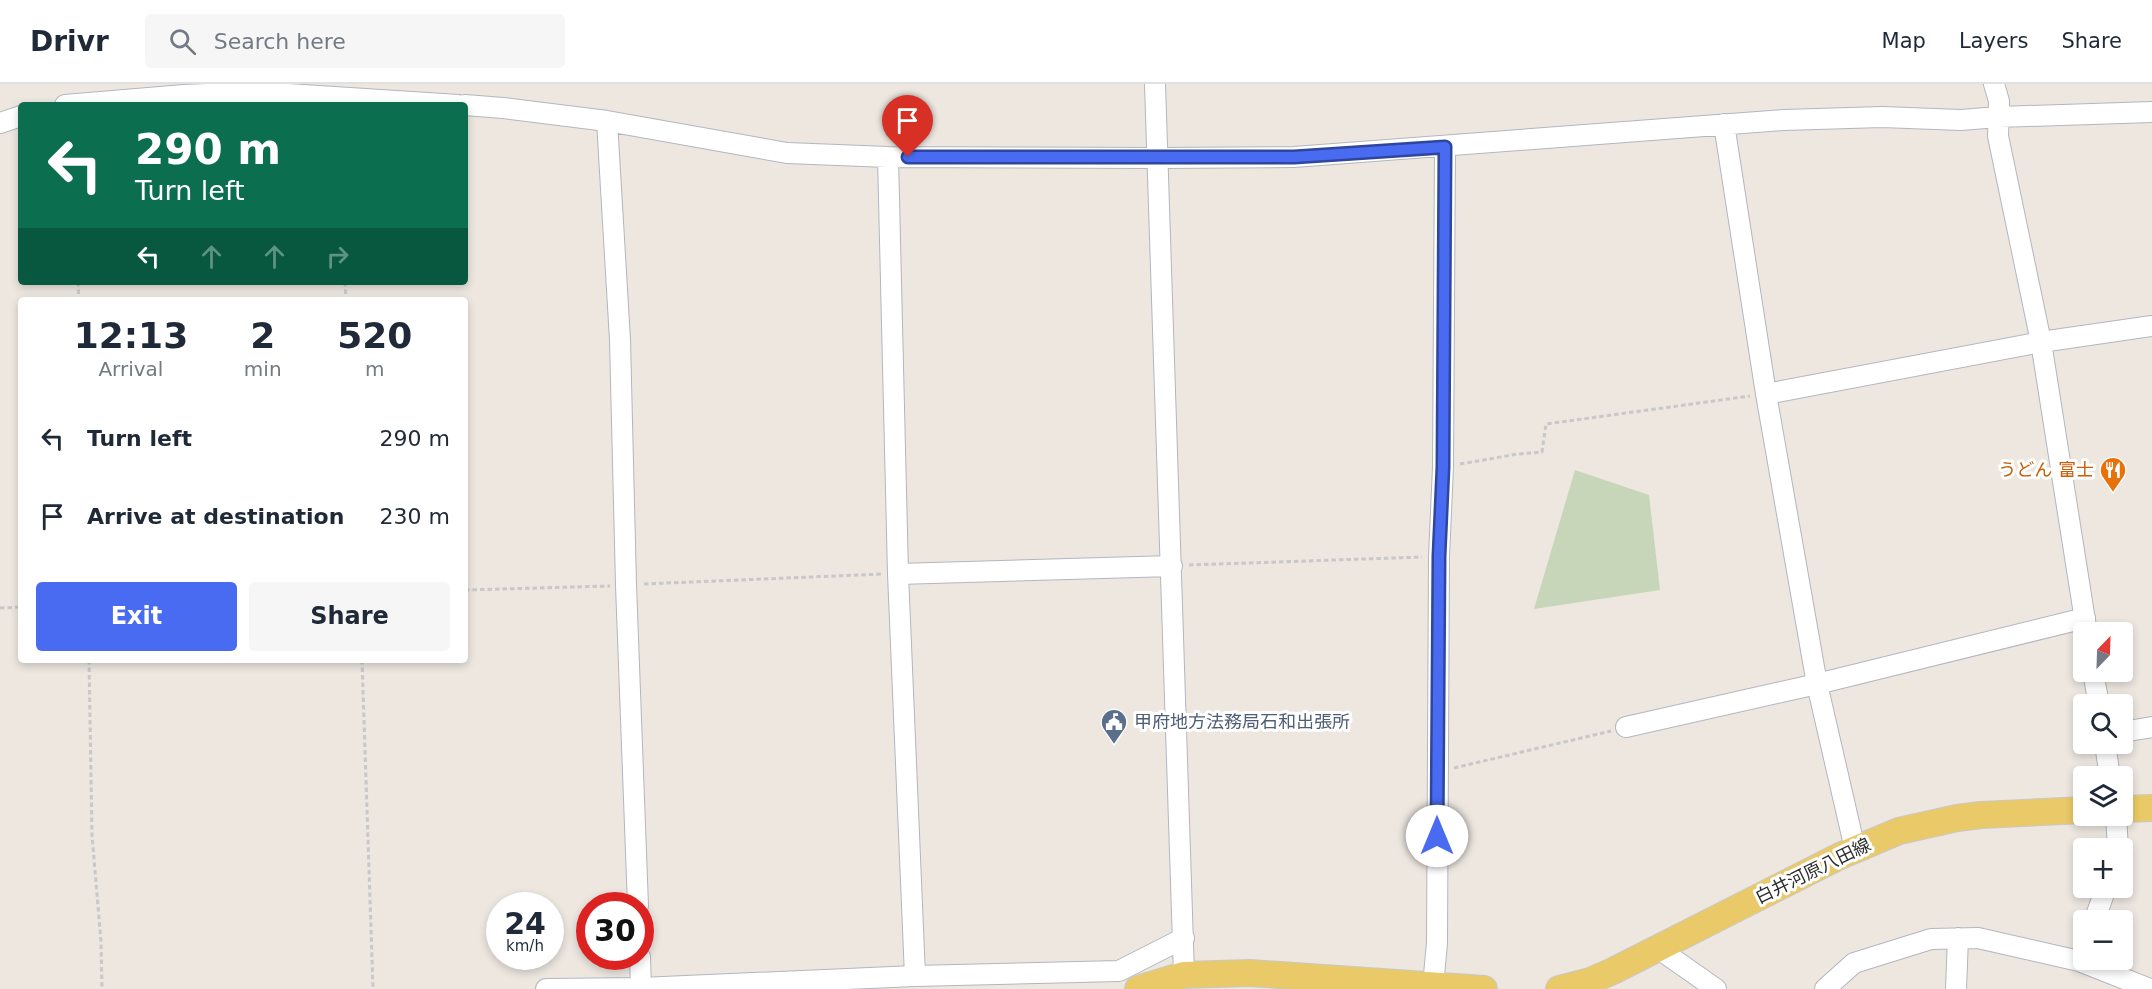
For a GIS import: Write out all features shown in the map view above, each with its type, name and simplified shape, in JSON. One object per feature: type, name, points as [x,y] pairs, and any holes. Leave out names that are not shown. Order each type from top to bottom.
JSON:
[{"type":"main road","points":[[2133,809],[2152,808]]},
{"type":"main road","name":"白井河原八田線","points":[[1559,989],[1590,981],[1659,949],[1855,849],[1899,831],[1957,818],[2073,811]]},
{"type":"main road","points":[[1138,989],[1184,975],[1250,973],[1484,989]]},
{"type":"street","points":[[1155,84],[1184,975]]},
{"type":"street","points":[[1994,84],[1999,102],[1998,136],[2042,342],[2085,622]]},
{"type":"street","points":[[101,102],[257,92],[412,102]]},
{"type":"street","points":[[468,105],[607,121],[787,153],[888,157],[1294,157],[1724,124],[1881,117],[1961,120],[2152,112]]},
{"type":"street","points":[[0,123],[18,117]]},
{"type":"street","points":[[607,121],[620,340],[637,892]]},
{"type":"street","points":[[1724,124],[1766,394],[1817,684],[1855,849]]},
{"type":"street","points":[[1433,986],[1437,943],[1439,556],[1443,467],[1445,147]]},
{"type":"street","points":[[888,157],[898,574],[915,976]]},
{"type":"street","points":[[1766,394],[2042,342],[2152,327]]},
{"type":"street","points":[[898,574],[1172,566]]},
{"type":"street","points":[[1626,727],[2073,629]]},
{"type":"street","points":[[2133,730],[2152,727]]},
{"type":"street","points":[[546,989],[641,988],[915,976],[1119,971],[1184,938]]},
{"type":"street","points":[[1956,989],[1958,938]]},
{"type":"street","points":[[1825,989],[1854,963],[1931,939],[1978,938],[2073,954]]},
{"type":"street","points":[[1659,949],[1716,989]]},
{"type":"street","points":[[640,970],[641,988]]},
{"type":"street","points":[[2111,970],[2150,989]]},
{"type":"path","points":[[1443,467],[1542,452],[1546,424],[1766,394]]},
{"type":"path","points":[[1172,566],[1439,556]]},
{"type":"path","points":[[468,590],[898,574]]},
{"type":"path","points":[[0,608],[18,607]]},
{"type":"path","points":[[88,663],[92,835],[102,989]]},
{"type":"path","points":[[362,663],[374,989]]},
{"type":"path","points":[[1438,772],[1626,727]]},
{"type":"green space","points":[[1575,470],[1649,495],[1660,590],[1534,609]]},
{"type":"place","name":"うどん 富士","points":[[2113,493]]},
{"type":"place","name":"甲府地方法務局石和出張所","points":[[1114,745]]},
{"type":"route","points":[[908,157],[1294,157],[1445,147],[1437,836]]}]
